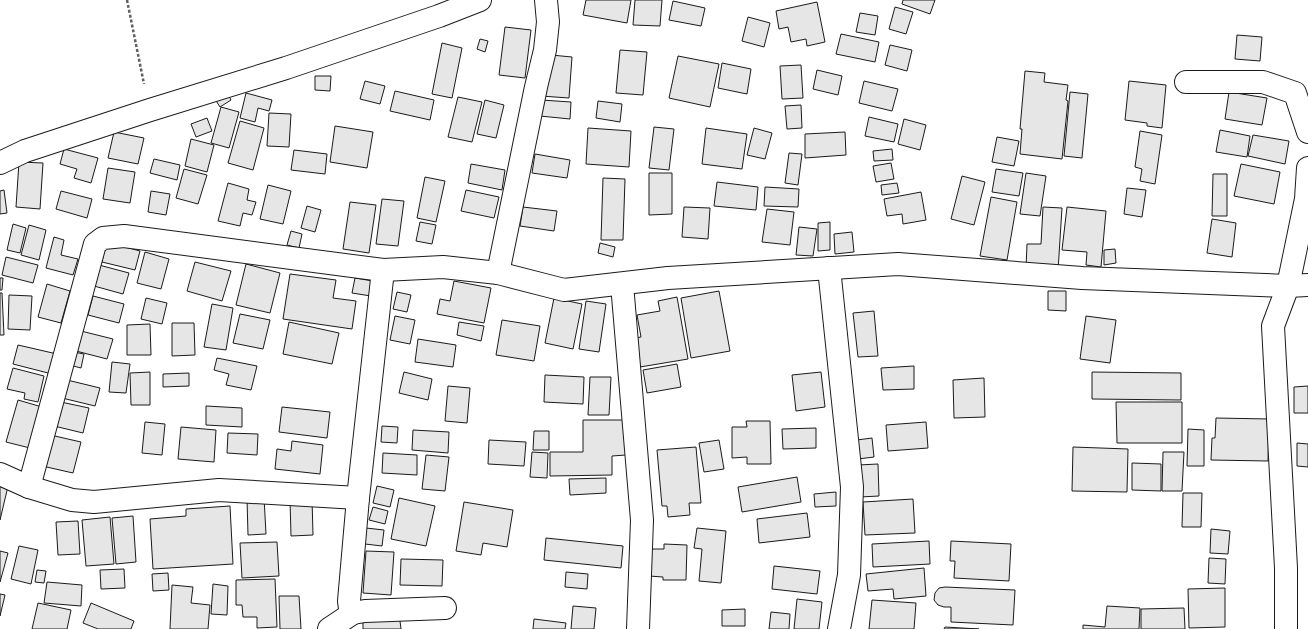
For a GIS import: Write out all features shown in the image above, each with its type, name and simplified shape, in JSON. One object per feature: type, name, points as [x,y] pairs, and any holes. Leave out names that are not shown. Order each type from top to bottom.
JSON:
[{"type":"street","points":[[0,163],[25,151],[301,63],[439,16],[480,0]]},
{"type":"street","points":[[498,273],[545,50],[548,22],[546,0]]},
{"type":"street","points":[[1186,82],[1262,82],[1295,93],[1308,132]]},
{"type":"street","points":[[1286,629],[1286,568],[1273,326],[1298,285],[1308,168]]},
{"type":"street","points":[[29,486],[95,244],[103,238],[124,236],[383,270],[443,267],[498,273],[564,290],[668,278],[898,264],[1082,278],[1298,285]]},
{"type":"street","points":[[829,268],[852,487],[849,575],[839,629]]},
{"type":"street","points":[[353,613],[350,609],[349,601],[358,498],[383,270]]},
{"type":"street","points":[[622,284],[642,520],[638,629]]},
{"type":"street","points":[[0,474],[29,486],[72,500],[94,502],[219,490],[358,498]]},
{"type":"street","points":[[329,629],[353,613],[365,611],[445,608]]},
{"type":"path","points":[[126,0],[150,110]]},
{"type":"building","points":[[586,0],[631,0],[627,23],[583,15]]},
{"type":"building","points":[[635,0],[662,0],[660,26],[633,25]]},
{"type":"building","points":[[903,0],[935,0],[930,14],[902,4]]},
{"type":"building","points":[[673,1],[705,8],[701,26],[669,20]]},
{"type":"building","points":[[817,2],[825,42],[807,46],[806,39],[791,42],[788,27],[779,29],[776,11]]},
{"type":"building","points":[[895,7],[913,12],[906,34],[889,29]]},
{"type":"building","points":[[860,13],[878,16],[875,35],[856,32]]},
{"type":"building","points":[[748,17],[770,23],[764,47],[742,41]]},
{"type":"building","points":[[505,27],[531,30],[525,78],[499,75]]},
{"type":"building","points":[[841,34],[879,42],[875,62],[836,54]]},
{"type":"building","points":[[1237,35],[1262,37],[1260,61],[1235,59]]},
{"type":"building","points":[[480,39],[488,41],[485,52],[477,49]]},
{"type":"building","points":[[442,43],[462,48],[452,98],[432,94]]},
{"type":"building","points":[[890,45],[912,50],[907,71],[885,65]]},
{"type":"building","points":[[620,50],[647,52],[643,95],[616,93]]},
{"type":"building","points":[[551,55],[572,57],[569,98],[541,96]]},
{"type":"building","points":[[678,56],[719,64],[710,107],[669,98]]},
{"type":"building","points":[[722,63],[751,69],[747,94],[718,88]]},
{"type":"building","points":[[801,65],[803,98],[782,99],[780,66]]},
{"type":"building","points":[[817,70],[842,76],[838,95],[813,89]]},
{"type":"building","points":[[1025,71],[1045,73],[1044,82],[1068,85],[1066,100],[1068,101],[1062,159],[1020,154],[1022,129],[1020,129]]},
{"type":"building","points":[[315,76],[331,76],[330,91],[315,90]]},
{"type":"building","points":[[365,81],[385,86],[380,104],[360,99]]},
{"type":"building","points":[[864,81],[898,89],[892,111],[859,103]]},
{"type":"building","points":[[1129,81],[1166,85],[1162,128],[1147,126],[1147,123],[1125,120]]},
{"type":"building","points":[[395,91],[434,100],[430,120],[390,111]]},
{"type":"building","points":[[227,92],[231,100],[220,107],[215,99]]},
{"type":"building","points":[[1070,92],[1088,94],[1082,158],[1064,156]]},
{"type":"building","points":[[1229,92],[1267,98],[1262,125],[1225,119]]},
{"type":"building","points":[[246,93],[272,100],[269,111],[258,108],[255,122],[240,118]]},
{"type":"building","points":[[458,97],[482,102],[472,142],[448,137]]},
{"type":"building","points":[[485,100],[504,105],[496,138],[477,134]]},
{"type":"building","points":[[541,100],[571,102],[570,119],[540,116]]},
{"type":"building","points":[[598,101],[622,104],[620,122],[596,118]]},
{"type":"building","points":[[801,105],[802,128],[787,129],[785,106]]},
{"type":"building","points":[[221,107],[239,112],[229,148],[211,143]]},
{"type":"building","points":[[269,113],[291,114],[289,147],[267,146]]},
{"type":"building","points":[[869,117],[898,124],[894,142],[865,136]]},
{"type":"building","points":[[207,118],[212,131],[196,137],[191,124]]},
{"type":"building","points":[[904,119],[926,125],[920,150],[898,144]]},
{"type":"building","points":[[240,121],[264,128],[253,170],[228,163]]},
{"type":"building","points":[[335,126],[373,132],[367,168],[330,162]]},
{"type":"building","points":[[654,127],[674,129],[669,170],[649,168]]},
{"type":"building","points":[[588,128],[631,131],[629,167],[586,164]]},
{"type":"building","points":[[706,128],[747,134],[742,169],[702,164]]},
{"type":"building","points":[[754,128],[772,133],[765,159],[747,155]]},
{"type":"building","points":[[1220,130],[1250,136],[1247,157],[1216,152]]},
{"type":"building","points":[[1140,131],[1162,135],[1155,184],[1140,181],[1142,169],[1135,167]]},
{"type":"building","points":[[114,132],[144,138],[138,164],[108,158]]},
{"type":"building","points":[[845,132],[846,155],[805,158],[805,134]]},
{"type":"building","points":[[1253,135],[1289,141],[1285,164],[1248,156]]},
{"type":"building","points":[[997,137],[1019,141],[1014,166],[992,162]]},
{"type":"building","points":[[191,139],[214,145],[207,172],[185,166]]},
{"type":"building","points":[[64,149],[98,158],[91,183],[74,178],[77,169],[60,164]]},
{"type":"building","points":[[892,149],[893,160],[874,161],[873,151]]},
{"type":"building","points":[[294,150],[327,154],[325,174],[291,170]]},
{"type":"building","points":[[789,153],[802,154],[798,185],[785,183]]},
{"type":"building","points":[[535,154],[570,160],[567,178],[532,173]]},
{"type":"building","points":[[154,159],[180,165],[177,180],[150,173]]},
{"type":"building","points":[[19,162],[43,163],[40,209],[16,207]]},
{"type":"building","points":[[891,163],[894,179],[876,182],[873,166]]},
{"type":"building","points":[[471,164],[505,170],[502,190],[468,183]]},
{"type":"building","points":[[1241,164],[1280,172],[1274,204],[1234,196]]},
{"type":"building","points":[[108,168],[135,172],[130,203],[103,199]]},
{"type":"building","points":[[184,169],[207,175],[198,204],[176,198]]},
{"type":"building","points":[[996,169],[1023,173],[1019,196],[992,192]]},
{"type":"building","points":[[649,173],[672,173],[672,214],[649,215]]},
{"type":"building","points":[[1026,173],[1046,176],[1040,216],[1020,214]]},
{"type":"building","points":[[1213,174],[1227,174],[1227,216],[1212,216]]},
{"type":"building","points":[[962,176],[985,182],[974,225],[951,219]]},
{"type":"building","points":[[425,177],[445,181],[436,222],[417,218]]},
{"type":"building","points":[[603,178],[625,179],[623,240],[601,240]]},
{"type":"building","points":[[717,182],[758,187],[756,210],[714,206]]},
{"type":"building","points":[[228,183],[249,189],[247,200],[256,202],[252,215],[243,213],[240,226],[218,221]]},
{"type":"building","points":[[897,183],[899,193],[882,195],[881,185]]},
{"type":"building","points":[[268,185],[291,191],[283,224],[260,219]]},
{"type":"building","points":[[765,187],[799,189],[798,207],[764,206]]},
{"type":"building","points":[[1127,188],[1146,190],[1142,217],[1124,214]]},
{"type":"building","points":[[4,190],[7,213],[0,214],[0,191]]},
{"type":"building","points":[[466,190],[499,197],[494,218],[461,211]]},
{"type":"building","points":[[61,191],[92,199],[87,218],[56,209]]},
{"type":"building","points":[[151,191],[170,194],[166,215],[148,212]]},
{"type":"building","points":[[921,192],[926,220],[903,224],[902,214],[887,216],[884,199]]},
{"type":"building","points":[[991,197],[1017,202],[1007,260],[980,256]]},
{"type":"building","points":[[382,199],[404,201],[398,246],[376,244]]},
{"type":"building","points":[[350,202],[376,205],[369,253],[343,249]]},
{"type":"building","points":[[307,206],[321,210],[315,232],[301,228]]},
{"type":"building","points":[[523,207],[557,211],[554,231],[520,226]]},
{"type":"building","points":[[684,207],[710,208],[708,239],[682,237]]},
{"type":"building","points":[[1043,207],[1062,208],[1058,271],[1026,268],[1027,244],[1041,244]]},
{"type":"building","points":[[1067,207],[1106,211],[1101,267],[1086,265],[1087,252],[1062,250]]},
{"type":"building","points":[[767,209],[794,212],[790,245],[762,242]]},
{"type":"building","points":[[1212,219],[1236,223],[1232,257],[1207,253]]},
{"type":"building","points":[[420,222],[436,225],[432,244],[416,241]]},
{"type":"building","points":[[830,222],[830,250],[818,251],[818,223]]},
{"type":"building","points":[[13,224],[26,228],[20,253],[7,250]]},
{"type":"building","points":[[29,225],[46,230],[39,260],[21,255]]},
{"type":"building","points":[[799,227],[817,229],[813,256],[796,255]]},
{"type":"building","points":[[291,231],[302,234],[299,248],[287,245]]},
{"type":"building","points":[[852,232],[854,252],[835,254],[834,234]]},
{"type":"building","points":[[54,237],[64,240],[61,255],[78,259],[73,275],[46,268]]},
{"type":"building","points":[[106,242],[140,251],[135,270],[102,262]]},
{"type":"building","points":[[600,243],[615,247],[613,257],[598,253]]},
{"type":"building","points":[[1115,249],[1116,263],[1104,265],[1104,250]]},
{"type":"building","points":[[145,252],[169,259],[161,289],[137,283]]},
{"type":"building","points":[[6,257],[38,265],[33,283],[2,275]]},
{"type":"building","points":[[195,262],[231,271],[222,301],[187,291]]},
{"type":"building","points":[[246,264],[280,273],[270,313],[236,305]]},
{"type":"building","points":[[99,265],[129,273],[123,294],[94,286]]},
{"type":"building","points":[[290,274],[336,280],[333,298],[356,301],[352,329],[283,319]]},
{"type":"building","points":[[0,278],[3,278],[2,290],[0,290]]},
{"type":"building","points":[[355,278],[373,281],[371,296],[352,293]]},
{"type":"building","points":[[454,281],[491,288],[484,323],[437,314],[440,299],[450,301]]},
{"type":"building","points":[[47,284],[70,291],[61,323],[38,317]]},
{"type":"building","points":[[719,291],[730,351],[691,358],[681,298]]},
{"type":"building","points":[[1048,291],[1066,291],[1066,311],[1048,310]]},
{"type":"building","points":[[397,292],[411,295],[407,312],[393,309]]},
{"type":"building","points":[[0,293],[2,293],[4,335],[0,335]]},
{"type":"building","points":[[9,295],[32,296],[30,330],[8,329]]},
{"type":"building","points":[[93,296],[124,304],[119,323],[88,315]]},
{"type":"building","points":[[677,297],[688,359],[640,367],[635,338],[641,337],[637,315],[660,311],[658,301]]},
{"type":"building","points":[[146,298],[167,303],[162,324],[141,319]]},
{"type":"building","points":[[554,298],[582,304],[573,349],[545,343]]},
{"type":"building","points":[[586,301],[606,304],[599,352],[579,349]]},
{"type":"building","points":[[212,304],[233,308],[226,350],[204,347]]},
{"type":"building","points":[[874,311],[878,356],[858,357],[853,313]]},
{"type":"building","points":[[240,314],[270,320],[263,349],[233,343]]},
{"type":"building","points":[[395,316],[415,320],[410,344],[390,340]]},
{"type":"building","points":[[1086,316],[1116,320],[1110,363],[1080,359]]},
{"type":"building","points":[[502,320],[540,326],[534,361],[496,355]]},
{"type":"building","points":[[289,322],[339,333],[332,364],[283,354]]},
{"type":"building","points":[[459,322],[484,326],[481,341],[457,335]]},
{"type":"building","points":[[172,323],[194,323],[195,355],[172,356]]},
{"type":"building","points":[[150,324],[151,355],[127,355],[127,325]]},
{"type":"building","points":[[81,331],[113,339],[107,359],[76,351]]},
{"type":"building","points":[[418,339],[456,345],[453,367],[415,362]]},
{"type":"building","points":[[18,345],[57,354],[52,374],[13,364]]},
{"type":"building","points":[[69,351],[84,354],[81,368],[66,364]]},
{"type":"building","points":[[217,358],[257,366],[251,390],[226,385],[229,374],[214,370]]},
{"type":"building","points":[[112,362],[130,364],[126,393],[109,392]]},
{"type":"building","points":[[677,364],[681,387],[647,393],[643,370]]},
{"type":"building","points":[[914,366],[914,389],[883,390],[881,368]]},
{"type":"building","points":[[13,368],[44,376],[38,402],[24,399],[25,393],[7,389]]},
{"type":"building","points":[[150,372],[150,405],[131,405],[130,373]]},
{"type":"building","points":[[404,372],[432,379],[428,400],[399,393]]},
{"type":"building","points":[[821,372],[825,407],[796,411],[792,375]]},
{"type":"building","points":[[1092,372],[1181,373],[1181,400],[1092,399]]},
{"type":"building","points":[[189,373],[189,386],[163,387],[163,374]]},
{"type":"building","points":[[545,375],[584,377],[583,404],[544,402]]},
{"type":"building","points":[[590,377],[611,377],[609,415],[588,415]]},
{"type":"building","points":[[984,378],[985,417],[954,418],[953,380]]},
{"type":"building","points":[[67,380],[100,388],[95,406],[62,398]]},
{"type":"building","points":[[448,386],[470,388],[467,423],[445,421]]},
{"type":"building","points":[[1308,386],[1308,413],[1294,413],[1294,387]]},
{"type":"building","points":[[18,400],[42,407],[30,448],[6,442]]},
{"type":"building","points":[[56,401],[89,408],[83,433],[50,425]]},
{"type":"building","points":[[1116,402],[1182,402],[1182,443],[1117,443]]},
{"type":"building","points":[[206,406],[242,408],[242,427],[206,425]]},
{"type":"building","points":[[282,407],[330,412],[327,438],[279,432]]},
{"type":"building","points":[[1216,418],[1269,419],[1268,461],[1211,460],[1212,438],[1215,438]]},
{"type":"building","points":[[583,420],[626,420],[626,455],[612,456],[612,475],[550,476],[550,452],[583,452]]},
{"type":"building","points":[[746,421],[770,421],[771,464],[747,464],[747,457],[732,458],[732,427],[747,427]]},
{"type":"building","points":[[145,422],[165,424],[162,455],[142,453]]},
{"type":"building","points":[[926,422],[928,448],[888,451],[886,425]]},
{"type":"building","points":[[382,426],[398,427],[397,443],[381,442]]},
{"type":"building","points":[[181,427],[216,430],[214,462],[178,459]]},
{"type":"building","points":[[816,428],[816,448],[783,449],[782,429]]},
{"type":"building","points":[[1188,429],[1204,430],[1204,466],[1187,466]]},
{"type":"building","points":[[413,430],[449,432],[448,453],[412,450]]},
{"type":"building","points":[[534,431],[549,431],[549,450],[533,450]]},
{"type":"building","points":[[228,433],[258,434],[257,455],[227,453]]},
{"type":"building","points":[[46,434],[81,442],[73,473],[38,465]]},
{"type":"building","points":[[872,438],[874,457],[858,459],[857,440]]},
{"type":"building","points":[[489,440],[526,442],[524,466],[488,464]]},
{"type":"building","points":[[719,440],[724,469],[704,472],[699,443]]},
{"type":"building","points":[[292,441],[323,445],[320,474],[275,469],[277,449],[291,451]]},
{"type":"building","points":[[1297,443],[1308,444],[1308,467],[1297,466]]},
{"type":"building","points":[[696,447],[701,503],[689,503],[690,515],[668,517],[667,506],[662,506],[657,450]]},
{"type":"building","points":[[1073,447],[1128,449],[1127,492],[1072,491]]},
{"type":"building","points":[[532,452],[548,453],[547,478],[530,477]]},
{"type":"building","points":[[1163,452],[1184,452],[1182,491],[1162,491]]},
{"type":"building","points":[[383,453],[417,455],[417,475],[382,473]]},
{"type":"building","points":[[426,455],[449,457],[445,491],[422,489]]},
{"type":"building","points":[[1132,463],[1161,464],[1161,491],[1132,490]]},
{"type":"building","points":[[878,464],[879,496],[860,497],[858,465]]},
{"type":"building","points":[[797,477],[801,502],[742,512],[738,487]]},
{"type":"building","points":[[606,478],[606,493],[570,495],[569,479]]},
{"type":"building","points":[[0,480],[9,482],[0,520]]},
{"type":"building","points":[[377,486],[394,490],[390,507],[373,503]]},
{"type":"building","points":[[836,492],[836,506],[815,507],[814,494]]},
{"type":"building","points":[[1183,493],[1202,493],[1201,527],[1182,527]]},
{"type":"building","points":[[264,497],[266,534],[248,535],[247,498]]},
{"type":"building","points":[[312,498],[313,535],[291,536],[290,499]]},
{"type":"building","points":[[399,498],[435,506],[426,546],[391,539]]},
{"type":"building","points":[[913,499],[915,533],[865,535],[863,502]]},
{"type":"building","points":[[464,502],[513,510],[507,547],[483,543],[481,555],[456,551]]},
{"type":"building","points":[[230,506],[233,564],[153,569],[150,519],[186,516],[186,509]]},
{"type":"building","points":[[373,507],[388,511],[385,524],[369,520]]},
{"type":"building","points":[[807,513],[810,537],[759,543],[757,519]]},
{"type":"building","points":[[133,516],[136,562],[116,564],[112,518]]},
{"type":"building","points":[[110,517],[114,564],[86,566],[82,520]]},
{"type":"building","points":[[78,521],[80,554],[58,555],[56,522]]},
{"type":"building","points":[[366,528],[384,530],[382,546],[365,544]]},
{"type":"building","points":[[697,528],[726,531],[721,583],[699,581],[702,549],[694,548]]},
{"type":"building","points":[[1211,529],[1230,531],[1228,554],[1210,553]]},
{"type":"building","points":[[546,538],[623,546],[621,568],[544,560]]},
{"type":"building","points":[[929,541],[930,564],[873,567],[872,544]]},
{"type":"building","points":[[951,541],[1011,544],[1009,581],[954,578],[955,561],[950,561]]},
{"type":"building","points":[[277,542],[279,576],[242,578],[240,543]]},
{"type":"building","points":[[664,544],[687,545],[686,580],[663,580],[663,577],[649,576],[650,549],[664,549]]},
{"type":"building","points":[[19,546],[38,550],[31,584],[11,579]]},
{"type":"building","points":[[0,551],[8,553],[0,582]]},
{"type":"building","points":[[366,551],[394,552],[391,595],[363,593]]},
{"type":"building","points":[[1209,558],[1226,559],[1225,584],[1208,583]]},
{"type":"building","points":[[401,559],[443,560],[442,586],[400,585]]},
{"type":"building","points":[[774,566],[820,571],[817,594],[772,589]]},
{"type":"building","points":[[924,568],[926,596],[894,599],[893,589],[868,591],[866,574]]},
{"type":"building","points":[[124,569],[125,588],[101,589],[100,570]]},
{"type":"building","points":[[37,570],[46,571],[44,583],[35,582]]},
{"type":"building","points":[[566,572],[588,574],[587,589],[565,587]]},
{"type":"building","points":[[168,573],[169,590],[153,591],[152,574]]},
{"type":"building","points":[[275,579],[277,627],[257,628],[257,617],[243,617],[242,605],[236,605],[236,580]]},
{"type":"building","points":[[47,582],[82,585],[81,606],[44,603]]},
{"type":"building","points":[[213,584],[228,586],[227,615],[211,614]]},
{"type":"building","points":[[172,585],[193,587],[191,603],[210,605],[208,629],[170,629]]},
{"type":"building","points":[[939,588],[1015,590],[1013,625],[951,622],[951,607],[938,605],[934,600],[935,593]]},
{"type":"building","points":[[1225,588],[1225,627],[1189,628],[1188,589]]},
{"type":"building","points":[[0,594],[5,595],[0,616]]},
{"type":"building","points":[[279,596],[299,596],[301,629],[280,629]]},
{"type":"building","points":[[797,599],[822,602],[819,629],[794,629]]},
{"type":"building","points":[[872,600],[916,603],[914,629],[869,629]]},
{"type":"building","points":[[38,603],[71,610],[67,629],[32,629]]},
{"type":"building","points":[[91,603],[134,621],[131,629],[98,629],[83,623]]},
{"type":"building","points":[[573,606],[596,608],[594,629],[571,629]]},
{"type":"building","points":[[1107,606],[1140,608],[1139,629],[1083,629],[1083,625],[1105,627]]},
{"type":"building","points":[[1184,608],[1185,629],[1141,629],[1141,609]]},
{"type":"building","points":[[745,609],[745,626],[722,626],[722,610]]},
{"type":"building","points":[[771,612],[790,614],[789,629],[769,629]]},
{"type":"building","points":[[399,613],[401,629],[363,629],[363,615]]},
{"type":"building","points":[[534,619],[566,623],[565,629],[533,629]]},
{"type":"building","points":[[945,627],[979,629],[944,629]]}]
